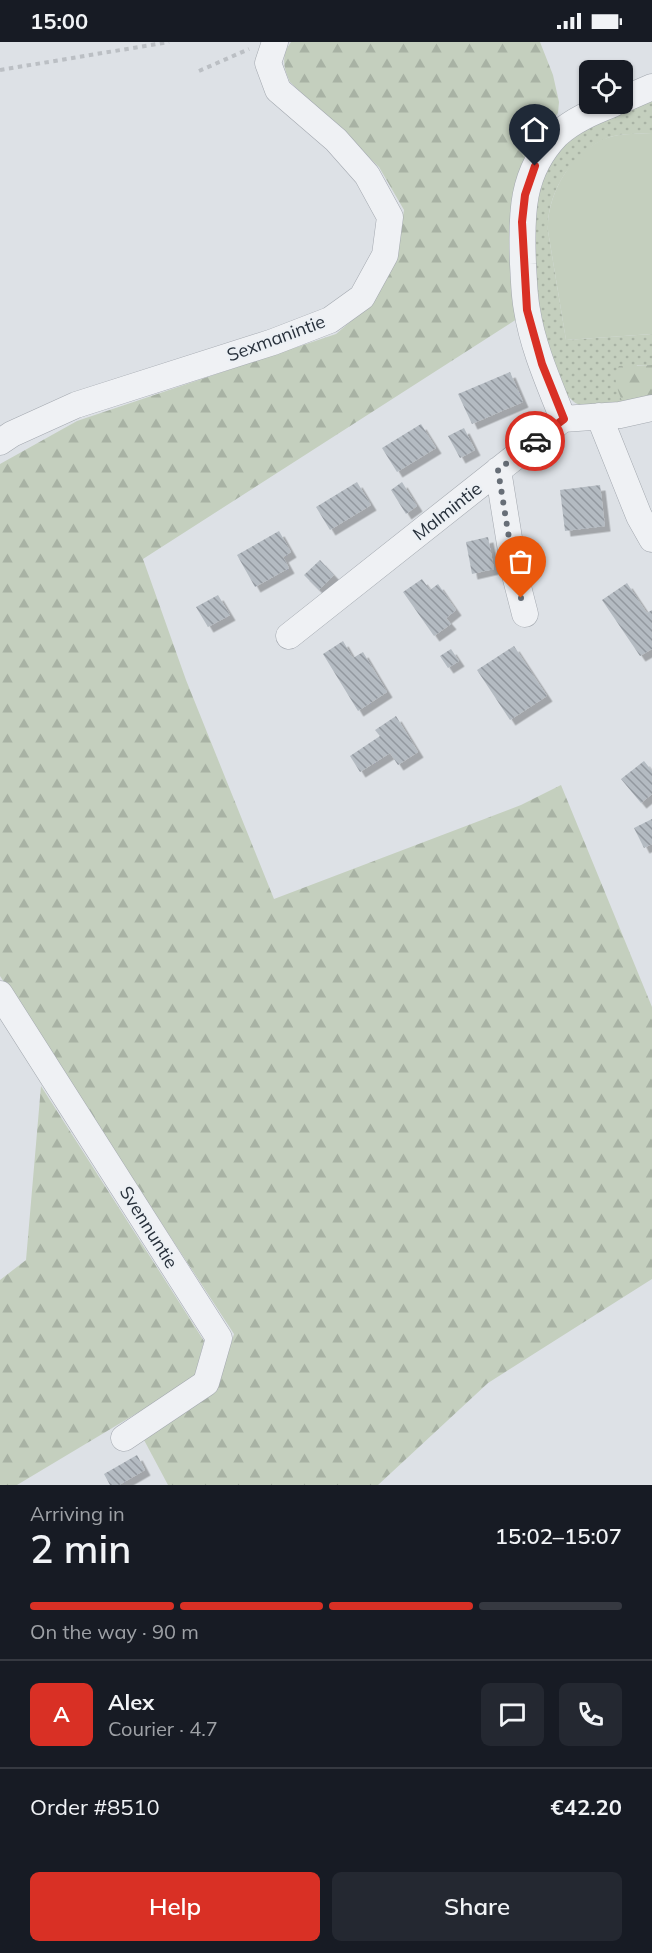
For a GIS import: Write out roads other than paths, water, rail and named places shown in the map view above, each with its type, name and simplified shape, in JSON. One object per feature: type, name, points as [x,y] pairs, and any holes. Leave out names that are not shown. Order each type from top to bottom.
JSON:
[{"type":"street","name":"Sexmanintie","points":[[0,442],[12,434],[76,405],[273,342],[330,320],[362,297],[385,255],[390,217],[360,166],[336,140],[278,90],[268,63],[266,44]]},
{"type":"street","points":[[633,95],[652,87]]},
{"type":"street","points":[[591,114],[572,123],[545,149],[535,166],[525,195],[522,248],[527,310],[542,364],[564,419],[620,415],[652,408]]},
{"type":"street","points":[[599,416],[639,516],[652,539]]},
{"type":"street","name":"Malmintie","points":[[289,636],[564,419]]},
{"type":"street","points":[[498,470],[515,575],[525,614]]},
{"type":"street","name":"Svennuntie","points":[[0,994],[219,1338],[206,1383],[124,1438]]}]
